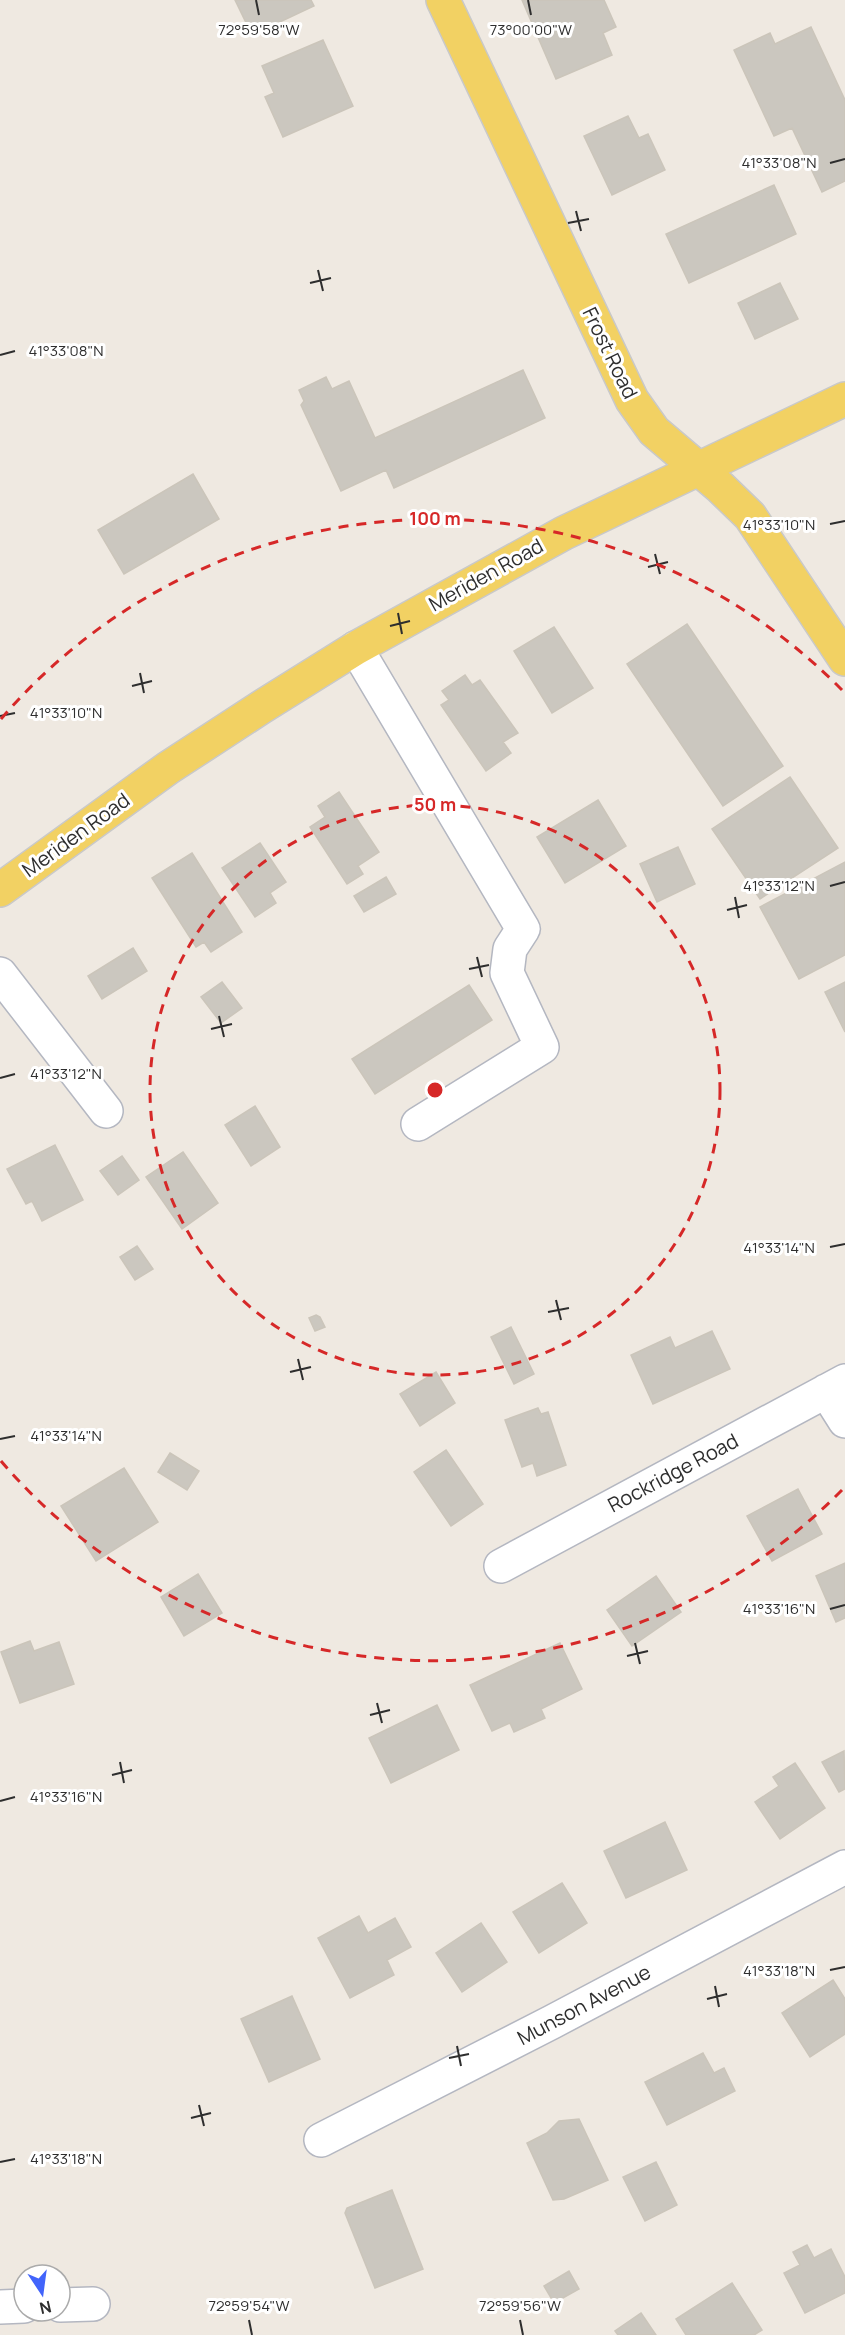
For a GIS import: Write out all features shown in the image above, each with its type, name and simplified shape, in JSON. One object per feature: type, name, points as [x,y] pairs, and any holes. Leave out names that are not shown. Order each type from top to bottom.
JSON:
[{"type":"main road","name":"Frost Road","points":[[443,0],[632,400],[654,431],[737,502],[759,527],[845,658]]},
{"type":"main road","name":"Meriden Road","points":[[0,890],[168,768],[356,648],[564,533],[845,399]]},
{"type":"street","points":[[356,648],[523,929],[510,949],[507,973],[542,1047],[418,1124]]},
{"type":"street","points":[[0,974],[106,1111]]},
{"type":"street","points":[[836,1386],[845,1421]]},
{"type":"street","name":"Rockridge Road","points":[[501,1566],[836,1386]]},
{"type":"street","name":"Munson Avenue","points":[[321,2140],[552,2022],[845,1867]]},
{"type":"street","points":[[72,2305],[93,2304]]},
{"type":"building","points":[[235,0],[311,0],[314,6],[252,35]]},
{"type":"building","points":[[522,0],[604,0],[616,27],[603,33],[612,55],[556,79]]},
{"type":"building","points":[[811,27],[845,100],[845,181],[822,192],[792,128],[774,136],[734,50],[770,33],[775,44]]},
{"type":"building","points":[[323,40],[353,106],[283,137],[265,97],[274,93],[262,66]]},
{"type":"building","points":[[628,116],[639,138],[648,134],[665,170],[612,195],[584,136]]},
{"type":"building","points":[[774,185],[796,234],[689,283],[666,234]]},
{"type":"building","points":[[780,283],[798,319],[755,339],[738,303]]},
{"type":"building","points":[[523,370],[545,418],[394,488],[386,470],[341,491],[301,405],[304,401],[299,390],[326,377],[332,389],[349,381],[375,438]]},
{"type":"building","points":[[193,474],[219,519],[124,574],[98,530]]},
{"type":"building","points":[[687,624],[783,766],[723,806],[627,664]]},
{"type":"building","points":[[554,627],[593,688],[552,713],[514,651]]},
{"type":"building","points":[[465,675],[472,685],[480,680],[518,733],[503,742],[511,753],[486,771],[441,705],[449,700],[442,691]]},
{"type":"building","points":[[790,777],[838,848],[760,899],[712,829]]},
{"type":"building","points":[[339,792],[379,852],[358,866],[363,874],[347,884],[310,827],[325,817],[318,806]]},
{"type":"building","points":[[598,800],[626,846],[565,883],[537,837]]},
{"type":"building","points":[[260,843],[286,882],[270,893],[276,903],[255,917],[222,868]]},
{"type":"building","points":[[678,847],[695,884],[657,902],[640,864]]},
{"type":"building","points":[[192,853],[242,932],[211,952],[204,942],[196,947],[152,878]]},
{"type":"building","points":[[845,862],[845,955],[799,979],[760,907]]},
{"type":"building","points":[[386,877],[396,894],[364,912],[354,896]]},
{"type":"building","points":[[133,948],[147,971],[102,999],[88,976]]},
{"type":"building","points":[[222,982],[242,1008],[221,1023],[201,997]]},
{"type":"building","points":[[845,982],[845,1032],[825,992]]},
{"type":"building","points":[[469,985],[492,1020],[375,1094],[352,1059]]},
{"type":"building","points":[[255,1106],[280,1147],[251,1166],[225,1125]]},
{"type":"building","points":[[55,1145],[83,1200],[42,1221],[32,1201],[26,1204],[7,1169]]},
{"type":"building","points":[[183,1152],[218,1203],[182,1229],[146,1177]]},
{"type":"building","points":[[122,1156],[139,1180],[118,1195],[100,1171]]},
{"type":"building","points":[[137,1246],[153,1269],[135,1280],[120,1257]]},
{"type":"building","points":[[316,1315],[320,1317],[325,1327],[315,1331],[309,1318]]},
{"type":"building","points":[[511,1327],[534,1374],[514,1384],[491,1337]]},
{"type":"building","points":[[712,1331],[730,1369],[653,1404],[631,1355],[670,1337],[675,1348]]},
{"type":"building","points":[[436,1372],[455,1403],[420,1426],[400,1394]]},
{"type":"building","points":[[538,1408],[541,1414],[548,1412],[566,1465],[537,1476],[533,1463],[522,1467],[505,1420]]},
{"type":"building","points":[[446,1450],[483,1504],[451,1526],[414,1472]]},
{"type":"building","points":[[170,1453],[199,1471],[187,1490],[158,1472]]},
{"type":"building","points":[[124,1468],[158,1522],[96,1561],[61,1506]]},
{"type":"building","points":[[798,1489],[822,1534],[772,1561],[747,1516]]},
{"type":"building","points":[[845,1563],[845,1618],[836,1622],[816,1576]]},
{"type":"building","points":[[198,1574],[222,1613],[184,1636],[161,1597]]},
{"type":"building","points":[[656,1576],[681,1612],[632,1646],[607,1610]]},
{"type":"building","points":[[30,1641],[34,1651],[59,1642],[74,1684],[20,1703],[1,1652]]},
{"type":"building","points":[[560,1643],[582,1689],[541,1709],[545,1718],[514,1732],[510,1723],[492,1731],[470,1685]]},
{"type":"building","points":[[437,1705],[459,1750],[391,1783],[369,1738]]},
{"type":"building","points":[[844,1751],[845,1789],[839,1792],[822,1762]]},
{"type":"building","points":[[795,1763],[825,1808],[780,1839],[755,1802],[779,1786],[773,1777]]},
{"type":"building","points":[[665,1822],[687,1870],[626,1898],[604,1851]]},
{"type":"building","points":[[562,1883],[587,1923],[539,1953],[513,1912]]},
{"type":"building","points":[[359,1916],[368,1933],[395,1918],[411,1947],[387,1960],[394,1975],[350,1998],[318,1938]]},
{"type":"building","points":[[481,1923],[507,1962],[462,1992],[436,1953]]},
{"type":"building","points":[[833,1980],[845,1999],[845,2034],[810,2057],[782,2013]]},
{"type":"building","points":[[292,1996],[320,2059],[269,2082],[241,2019]]},
{"type":"building","points":[[703,2053],[714,2073],[724,2068],[735,2091],[667,2125],[645,2082]]},
{"type":"building","points":[[579,2119],[608,2180],[564,2199],[553,2200],[527,2143],[547,2133],[559,2121]]},
{"type":"building","points":[[656,2162],[677,2205],[645,2221],[623,2177]]},
{"type":"building","points":[[392,2190],[423,2269],[375,2288],[345,2213],[347,2208]]},
{"type":"building","points":[[807,2245],[814,2258],[831,2249],[845,2277],[845,2293],[805,2313],[784,2273],[800,2265],[793,2252]]},
{"type":"building","points":[[569,2271],[579,2289],[554,2303],[544,2286]]},
{"type":"building","points":[[732,2283],[762,2330],[754,2335],[686,2335],[676,2319]]},
{"type":"building","points":[[641,2313],[656,2335],[618,2335],[615,2331]]}]
